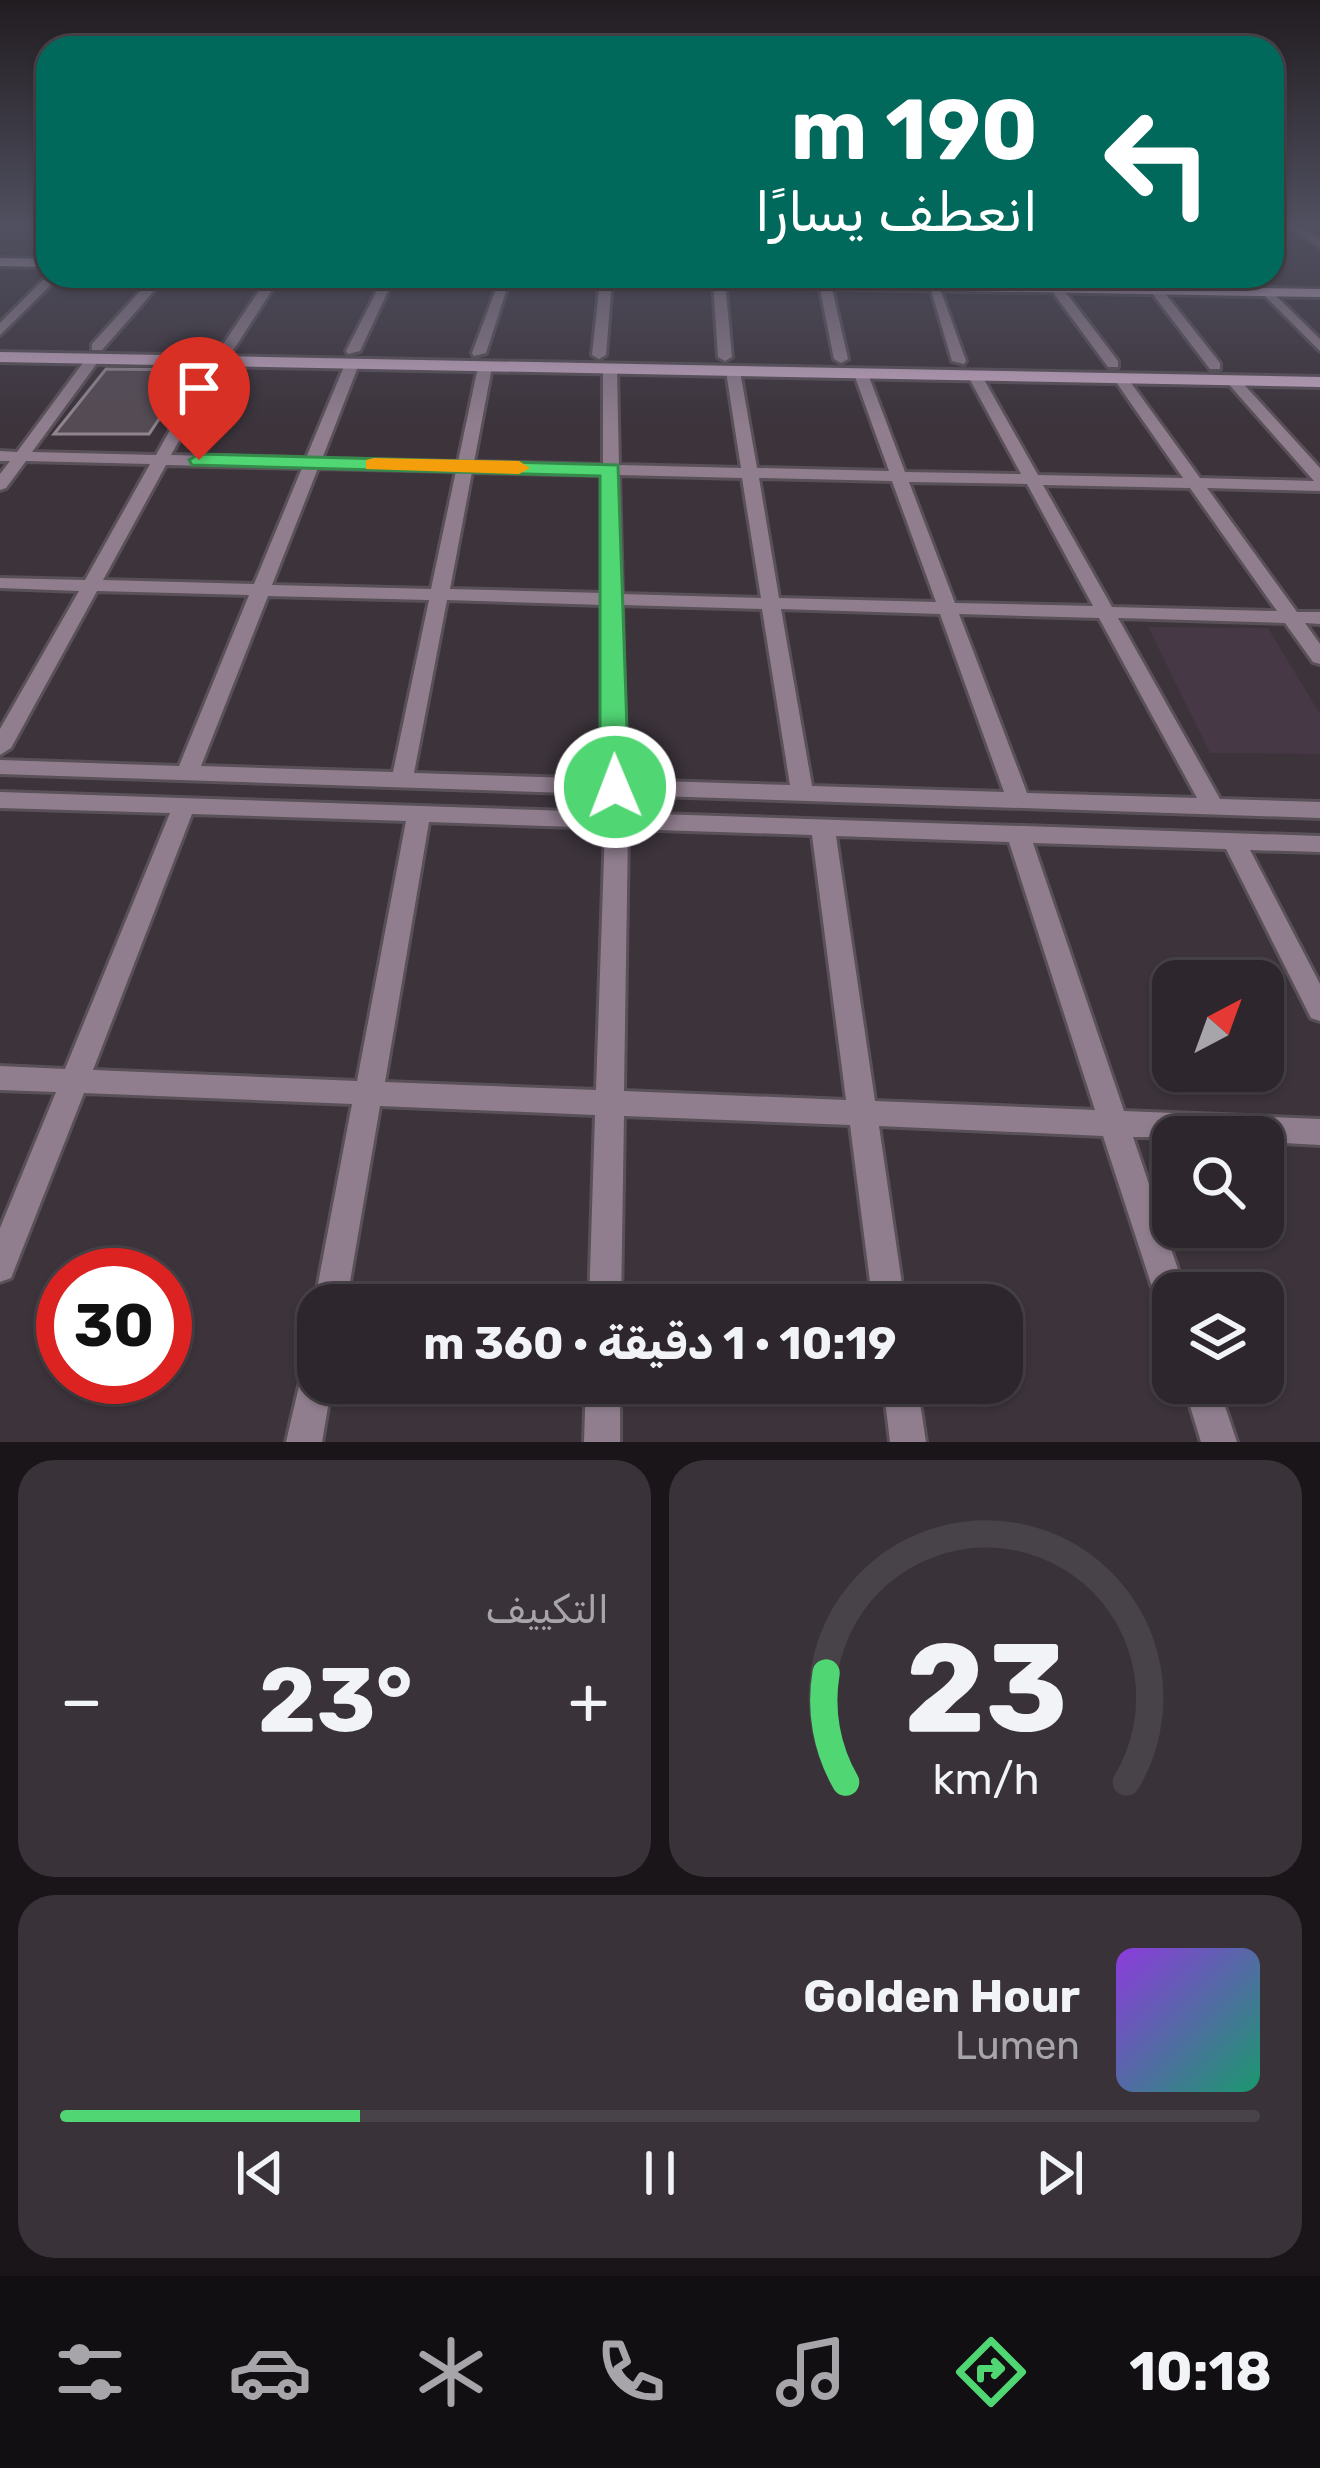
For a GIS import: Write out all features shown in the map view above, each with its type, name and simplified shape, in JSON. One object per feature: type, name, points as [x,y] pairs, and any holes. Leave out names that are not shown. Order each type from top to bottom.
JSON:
[{"type":"street","points":[[0,332],[32,292]]},
{"type":"street","points":[[0,485],[95,353],[147,292]]},
{"type":"street","points":[[0,748],[161,460],[264,292]]},
{"type":"street","points":[[187,773],[352,358],[383,292]]},
{"type":"street","points":[[402,780],[482,360],[500,292]]},
{"type":"street","points":[[606,292],[615,787]]},
{"type":"street","points":[[720,292],[802,794]]},
{"type":"street","points":[[826,292],[841,359]]},
{"type":"street","points":[[933,292],[958,361]]},
{"type":"street","points":[[1058,292],[1320,658]]},
{"type":"street","points":[[1154,292],[1215,366]]},
{"type":"street","points":[[1267,292],[1320,347]]},
{"type":"street","points":[[0,346],[95,353],[729,364],[975,376],[1215,366],[1320,368]]},
{"type":"street","points":[[0,357],[95,353]]},
{"type":"street","points":[[729,364],[958,361],[1233,381],[1320,382]]},
{"type":"street","points":[[861,374],[1018,800]]},
{"type":"street","points":[[975,376],[1213,807]]},
{"type":"street","points":[[1233,381],[1320,482]]},
{"type":"street","points":[[0,456],[1320,482]]},
{"type":"street","points":[[0,583],[1320,618]]},
{"type":"street","points":[[0,767],[1320,810]]},
{"type":"street","points":[[0,800],[1320,844]]},
{"type":"street","points":[[0,1267],[184,806]]},
{"type":"street","points":[[333,1284],[419,814]]},
{"type":"street","points":[[606,1284],[617,820]]},
{"type":"street","points":[[823,827],[887,1284]]},
{"type":"street","points":[[1018,834],[1163,1272]]},
{"type":"street","points":[[1234,842],[1320,1010]]},
{"type":"street","points":[[0,1078],[1320,1132]]},
{"type":"street","points":[[304,1442],[311,1404]]},
{"type":"street","points":[[602,1442],[603,1404]]},
{"type":"street","points":[[903,1404],[908,1442]]},
{"type":"street","points":[[1207,1404],[1219,1442]]},
{"type":"shaded area","points":[[1148,627],[1268,628],[1320,714],[1320,754],[1210,753]]},
{"type":"building","points":[[106,369],[192,370],[149,434],[54,434]]},
{"type":"slow traffic","points":[[374,464],[519,468]]},
{"type":"route","points":[[199,460],[611,470],[615,787]]}]
